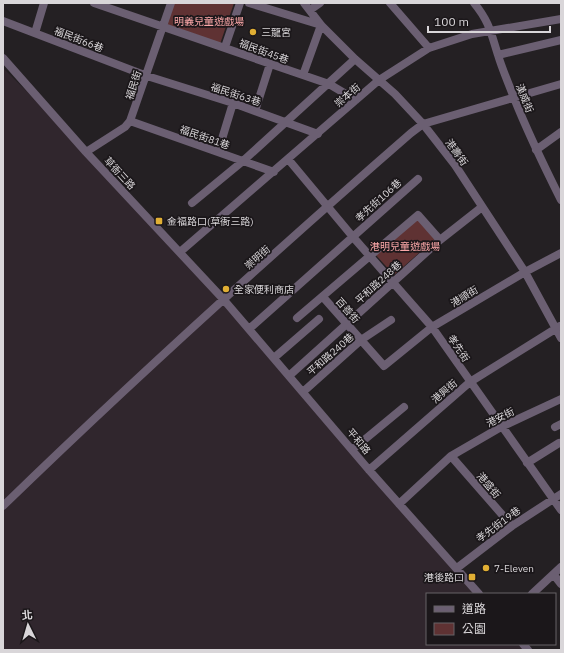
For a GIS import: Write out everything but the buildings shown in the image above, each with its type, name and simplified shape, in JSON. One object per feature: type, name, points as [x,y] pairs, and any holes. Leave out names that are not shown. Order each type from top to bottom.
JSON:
[{"type":"street","points":[[35,33],[44,3]]},
{"type":"street","name":"福民街45巷","points":[[94,3],[225,47],[328,84],[356,100]]},
{"type":"street","name":"福民街","points":[[86,152],[126,127],[130,121],[147,76],[171,3]]},
{"type":"street","points":[[225,47],[240,3]]},
{"type":"street","points":[[249,3],[322,25],[303,75]]},
{"type":"street","name":"港壽街","points":[[304,3],[322,25],[356,59],[395,94],[423,124],[455,165],[559,327],[561,338]]},
{"type":"street","points":[[310,10],[320,3]]},
{"type":"street","points":[[390,3],[429,48]]},
{"type":"street","name":"漢威街","points":[[474,3],[484,15],[492,30],[498,55],[514,98],[536,150],[561,200]]},
{"type":"street","name":"崇本街","points":[[180,252],[379,80],[429,48],[472,34],[561,19]]},
{"type":"street","name":"福民街66巷","points":[[3,21],[147,76]]},
{"type":"street","points":[[498,55],[561,40]]},
{"type":"street","name":"草衙三路","points":[[3,58],[86,152],[224,300]]},
{"type":"street","points":[[192,202],[243,161],[356,59]]},
{"type":"street","points":[[255,111],[270,64]]},
{"type":"street","name":"福民街63巷","points":[[147,76],[233,103],[318,134]]},
{"type":"street","name":"崇明街","points":[[3,506],[328,205],[423,124],[561,84]]},
{"type":"street","points":[[218,152],[233,103]]},
{"type":"street","name":"福民街81巷","points":[[130,121],[274,172]]},
{"type":"street","points":[[536,150],[561,132]]},
{"type":"street","name":"孝先街","points":[[288,159],[328,205],[369,256],[432,327],[501,427],[561,510]]},
{"type":"street","name":"孝先街106巷","points":[[249,329],[418,179]]},
{"type":"street","name":"平和路248巷","points":[[290,375],[440,240],[482,207]]},
{"type":"street","name":"百善街","points":[[384,366],[323,297],[418,215],[440,240]]},
{"type":"street","name":"港順街","points":[[384,366],[432,327],[525,272],[561,253]]},
{"type":"street","points":[[297,318],[323,297]]},
{"type":"street","name":"平和路","points":[[224,300],[304,391],[369,470],[479,593]]},
{"type":"street","points":[[275,358],[319,319]]},
{"type":"street","name":"平和路240巷","points":[[304,391],[362,340],[391,320]]},
{"type":"street","name":"港興街","points":[[369,470],[470,382],[559,327]]},
{"type":"street","name":"港安街","points":[[399,504],[451,456],[501,427],[561,398]]},
{"type":"street","points":[[352,450],[404,406]]},
{"type":"street","points":[[527,463],[559,443]]},
{"type":"street","name":"港盛街","points":[[451,456],[512,526]]},
{"type":"street","name":"孝先街19巷","points":[[457,568],[512,526],[561,494]]},
{"type":"street","points":[[533,593],[561,568]]},
{"type":"street","points":[[554,575],[561,584]]},
{"type":"shaded area","points":[[3,68],[92,156],[478,593],[426,593],[426,645],[524,645],[528,650],[3,650]]},
{"type":"green space","name":"明義兒童遊戲場","points":[[174,3],[234,3],[220,44],[166,26]]},
{"type":"green space","name":"港明兒童遊戲場","points":[[417,216],[436,238],[394,275],[374,253]]},
{"type":"place","name":"三龍宮","points":[[253,32]]},
{"type":"place","name":"金福路口(草衙三路)","points":[[159,221]]},
{"type":"place","name":"全家便利商店","points":[[226,289]]},
{"type":"place","name":"7-Eleven","points":[[486,568]]},
{"type":"place","name":"港後路口","points":[[472,577]]}]
